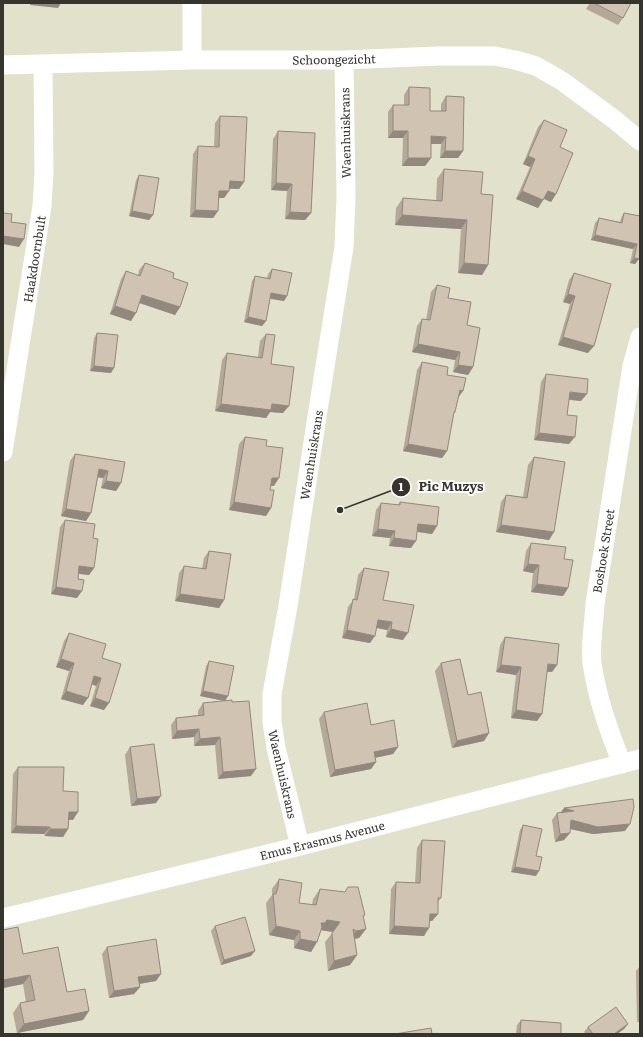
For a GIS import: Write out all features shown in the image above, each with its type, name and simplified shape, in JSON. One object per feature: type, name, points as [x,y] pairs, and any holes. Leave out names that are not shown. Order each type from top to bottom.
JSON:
[{"type":"street","points":[[192,3],[192,60]]},
{"type":"street","name":"Schoongezicht","points":[[3,65],[192,60],[344,60],[438,56],[495,56],[536,66],[562,81],[640,140]]},
{"type":"street","name":"Waenhuiskrans","points":[[300,846],[276,748],[272,722],[272,694],[288,606],[344,247],[346,198],[344,60]]},
{"type":"street","name":"Haakdoornbult","points":[[3,452],[42,206],[44,166],[44,64]]},
{"type":"street","name":"Boshoek Street","points":[[622,764],[603,713],[592,662],[592,640],[595,604],[614,478],[632,366],[640,337]]},
{"type":"street","name":"Emus Erasmus Avenue","points":[[3,918],[300,846],[640,759]]},
{"type":"building","points":[[594,3],[631,3],[623,18]]},
{"type":"building","points":[[409,87],[430,88],[430,111],[446,111],[446,96],[464,97],[463,151],[445,151],[446,137],[431,136],[431,158],[408,158],[408,131],[393,131],[393,105],[409,105]]},
{"type":"building","points":[[220,116],[247,117],[244,182],[230,181],[229,191],[219,191],[218,211],[195,210],[198,146],[219,147]]},
{"type":"building","points":[[544,120],[567,130],[560,147],[573,153],[556,194],[548,191],[543,200],[522,191],[535,159],[528,156]]},
{"type":"building","points":[[278,131],[315,133],[311,213],[290,212],[292,184],[276,183]]},
{"type":"building","points":[[444,169],[483,172],[481,194],[493,195],[488,265],[464,263],[467,220],[402,215],[403,198],[442,201]]},
{"type":"building","points":[[139,175],[159,178],[153,215],[132,211]]},
{"type":"building","points":[[3,213],[12,214],[11,222],[26,224],[24,239],[3,236]]},
{"type":"building","points":[[624,213],[640,216],[639,259],[634,258],[637,244],[595,235],[599,218],[622,223]]},
{"type":"building","points":[[145,263],[174,273],[173,278],[188,283],[180,307],[142,295],[136,313],[115,306],[126,271],[140,276]]},
{"type":"building","points":[[272,269],[292,273],[287,296],[271,293],[266,321],[248,317],[255,276],[270,279]]},
{"type":"building","points":[[574,273],[611,284],[594,346],[563,337],[575,296],[568,294]]},
{"type":"building","points":[[437,285],[450,288],[448,298],[471,302],[467,325],[480,328],[473,367],[458,365],[460,352],[418,344],[422,319],[430,320]]},
{"type":"building","points":[[97,333],[118,335],[114,368],[94,366]]},
{"type":"building","points":[[266,334],[275,335],[271,364],[294,367],[289,406],[272,404],[271,410],[221,404],[227,353],[262,358]]},
{"type":"building","points":[[422,362],[448,367],[447,375],[466,378],[463,391],[460,390],[454,412],[447,451],[408,444]]},
{"type":"building","points":[[546,374],[588,379],[587,394],[570,392],[567,415],[577,416],[575,437],[539,433]]},
{"type":"building","points":[[245,437],[267,440],[266,446],[283,448],[279,478],[272,478],[270,490],[274,490],[271,508],[234,502]]},
{"type":"building","points":[[75,454],[125,462],[121,483],[106,481],[108,471],[99,469],[91,513],[66,509]]},
{"type":"building","points":[[534,457],[565,462],[554,532],[501,525],[506,495],[527,498]]},
{"type":"building","points":[[400,502],[439,507],[437,526],[418,524],[416,541],[394,538],[395,531],[378,529],[381,503],[400,505]]},
{"type":"building","points":[[65,520],[95,524],[93,538],[98,539],[94,568],[79,566],[78,579],[84,580],[82,591],[56,587]]},
{"type":"building","points":[[531,543],[566,547],[564,559],[573,560],[568,588],[537,584],[539,565],[528,564]]},
{"type":"building","points":[[209,551],[231,554],[224,600],[180,594],[184,566],[206,569]]},
{"type":"building","points":[[364,568],[389,572],[383,600],[414,605],[408,633],[391,629],[392,622],[378,620],[375,636],[347,630],[353,599],[357,600]]},
{"type":"building","points":[[69,633],[106,644],[102,658],[121,664],[109,703],[95,698],[101,678],[94,676],[88,698],[66,691],[74,663],[61,659]]},
{"type":"building","points":[[505,637],[559,644],[557,665],[548,664],[542,714],[516,710],[521,667],[501,665]]},
{"type":"building","points":[[460,659],[468,695],[481,692],[489,733],[457,741],[441,663]]},
{"type":"building","points":[[209,661],[234,666],[228,696],[203,691]]},
{"type":"building","points":[[232,700],[232,702],[249,701],[256,769],[223,772],[220,737],[200,739],[199,729],[177,731],[176,718],[204,715],[203,703]]},
{"type":"building","points":[[367,703],[371,725],[394,720],[398,747],[374,752],[376,762],[335,770],[324,712]]},
{"type":"building","points":[[154,744],[161,796],[137,799],[130,747]]},
{"type":"building","points":[[18,767],[64,767],[63,791],[78,792],[78,812],[69,812],[68,829],[16,826]]},
{"type":"building","points":[[633,799],[634,807],[630,824],[598,827],[571,820],[570,833],[560,834],[557,813],[574,811],[564,808]]},
{"type":"building","points":[[523,825],[542,829],[536,856],[542,857],[539,871],[515,867]]},
{"type":"building","points":[[422,840],[445,841],[441,898],[438,898],[438,914],[430,914],[429,928],[394,926],[396,882],[420,883]]},
{"type":"building","points":[[279,879],[302,883],[299,903],[316,905],[320,889],[345,892],[348,887],[358,887],[365,915],[363,916],[366,929],[356,931],[353,929],[357,955],[334,961],[332,933],[340,922],[327,920],[325,923],[321,923],[322,927],[317,942],[300,939],[300,931],[276,926],[273,894],[276,894]]},
{"type":"building","points":[[245,917],[255,951],[224,960],[215,926]]},
{"type":"building","points":[[18,927],[23,954],[58,947],[67,992],[85,989],[89,1011],[24,1024],[20,1003],[35,1000],[30,975],[3,980],[3,930]]},
{"type":"building","points":[[156,939],[161,974],[138,977],[140,987],[114,991],[107,947]]},
{"type":"building","points":[[616,1007],[628,1024],[614,1034],[593,1034],[588,1027]]},
{"type":"building","points":[[521,1020],[561,1023],[561,1034],[520,1034]]},
{"type":"building","points":[[431,1028],[432,1034],[395,1034]]},
{"type":"place","name":"Pic Muzys","points":[[340,510]]}]
